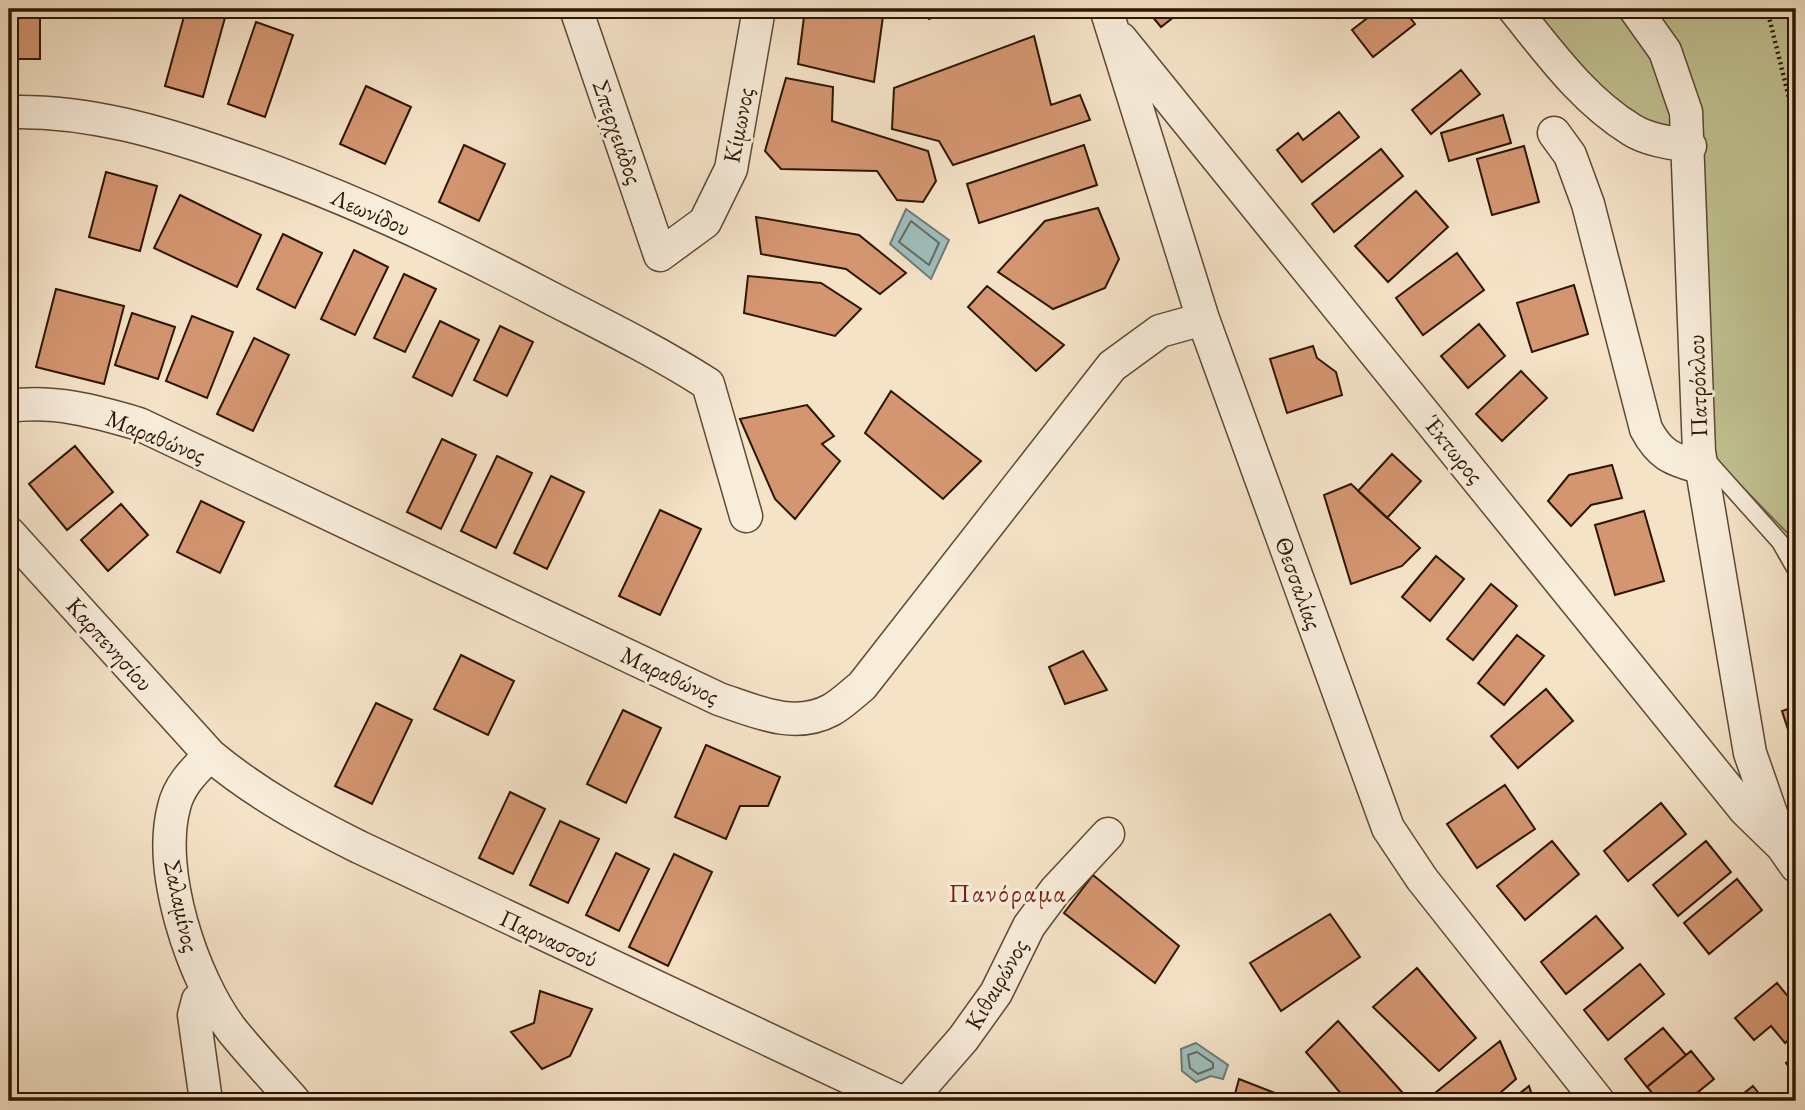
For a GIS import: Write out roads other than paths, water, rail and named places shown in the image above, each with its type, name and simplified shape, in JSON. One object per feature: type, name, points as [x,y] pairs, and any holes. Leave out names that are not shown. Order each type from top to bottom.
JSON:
[{"type":"street","name":"Σπερχειάδος","points":[[576,9],[660,255]]},
{"type":"street","name":"Κίμωνος","points":[[660,255],[705,222],[731,169],[758,9]]},
{"type":"street","points":[[1514,9],[1575,84],[1633,131],[1659,141],[1690,146]]},
{"type":"street","name":"Πατρόκλου","points":[[1635,9],[1665,51],[1686,112],[1690,146],[1701,460],[1750,753],[1789,856]]},
{"type":"street","name":"Θεσσαλίας","points":[[1110,19],[1203,319],[1388,828],[1422,879],[1598,1101]]},
{"type":"street","name":"Έκτωρος","points":[[1110,19],[1745,810],[1789,856]]},
{"type":"street","name":"Λεωνίδου","points":[[9,112],[40,111],[113,121],[186,140],[305,182],[473,257],[670,360],[708,384],[746,516]]},
{"type":"street","points":[[1555,133],[1570,155],[1588,204],[1646,429],[1654,444],[1667,457],[1701,460]]},
{"type":"street","name":"Μαραθώνος","points":[[9,406],[32,403],[83,408],[139,424],[719,699],[778,719],[803,719],[831,710],[862,686],[1112,366],[1160,331],[1203,319]]},
{"type":"street","name":"Καρπενησίου","points":[[9,533],[210,755]]},
{"type":"street","name":"Σαλαμίνος","points":[[210,755],[187,778],[174,806],[170,847],[186,944],[208,993],[230,1028],[294,1101]]},
{"type":"street","name":"Παρνασσού","points":[[210,755],[248,786],[335,835],[899,1101]]},
{"type":"street","name":"Κιθαιρώνος","points":[[909,1101],[963,1040],[996,993],[1029,926],[1055,891],[1108,834]]},
{"type":"street","points":[[206,1101],[194,1015],[198,1000],[208,993]]},
{"type":"lane","points":[[1701,460],[1780,542],[1796,570]]},
{"type":"water","points":[[906,209],[949,240],[931,279],[890,244]]},
{"type":"water","points":[[1196,1043],[1228,1065],[1223,1079],[1211,1076],[1196,1082],[1182,1071],[1181,1049]]},
{"type":"district","name":"Πανόραμα","points":[[1008,893]]}]
